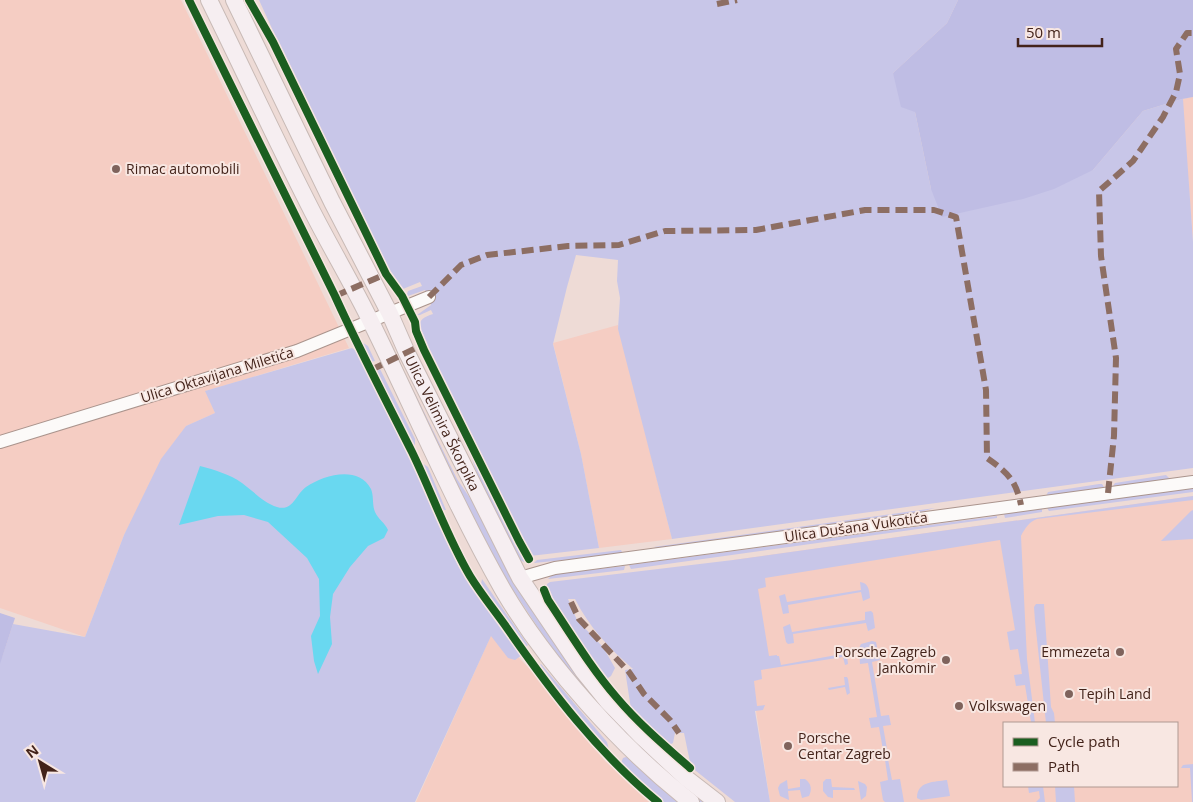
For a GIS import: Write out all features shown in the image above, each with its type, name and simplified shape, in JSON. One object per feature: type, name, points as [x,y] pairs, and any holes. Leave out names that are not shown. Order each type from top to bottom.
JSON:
[{"type":"main road","name":"Ulica Velimira Škorpika","points":[[209,0],[313,214],[371,321],[483,552],[505,592],[537,641],[587,702],[648,765],[691,802]]},
{"type":"main road","name":"Ulica Velimira Škorpika","points":[[234,0],[332,202],[390,314],[407,353],[520,578],[583,671],[608,702],[679,772],[717,802]]},
{"type":"street","name":"Ulica Oktavijana Miletića","points":[[0,442],[297,351],[429,297]]},
{"type":"street","name":"Ulica Dušana Vukotića","points":[[520,578],[555,568],[1193,482]]},
{"type":"shaded area","points":[[0,0],[181,0],[349,348],[206,391],[215,413],[186,426],[124,535],[85,637],[0,608]]},
{"type":"shaded area","points":[[259,0],[958,0],[947,23],[893,73],[915,112],[931,189],[1093,170],[1143,111],[1182,99],[1193,97],[1183,99],[1193,242],[1193,468],[672,539],[618,329],[620,298],[617,281],[618,260],[576,255],[553,344],[581,454],[599,548],[530,556],[419,333],[419,325],[422,320],[433,314],[431,310],[417,315],[431,305],[425,290],[408,296],[408,291],[422,286],[420,282],[403,289],[397,287],[321,136]]},
{"type":"shaded area","points":[[958,0],[1193,0],[1193,97],[1143,111],[1093,170],[1054,189],[1023,199],[942,217],[931,189],[915,112],[901,107],[893,73],[947,23]]},
{"type":"shaded area","points":[[1193,97],[1193,242],[1182,99]]},
{"type":"shaded area","points":[[618,325],[672,539],[599,548],[581,454],[553,343]]},
{"type":"shaded area","points":[[360,341],[368,346],[375,361],[371,362]]},
{"type":"shaded area","points":[[352,348],[360,353],[420,473],[443,533],[459,567],[480,592],[522,655],[515,660],[508,658],[491,636],[415,802],[0,802],[0,657],[2,657],[13,624],[85,637],[124,535],[161,459],[186,426],[215,413],[205,391]]},
{"type":"shaded area","points":[[421,350],[526,563],[516,558],[482,489],[472,459],[419,351]]},
{"type":"shaded area","points":[[399,361],[457,479],[476,507],[519,589],[707,802],[699,802],[675,783],[595,702],[555,653],[509,584],[481,534],[396,362]]},
{"type":"shaded area","points":[[380,369],[415,439],[415,446],[413,447],[378,377],[376,372]]},
{"type":"shaded area","points":[[422,463],[428,467],[446,510],[441,510],[438,505]]},
{"type":"shaded area","points":[[200,466],[232,477],[268,503],[282,508],[291,505],[306,487],[322,479],[340,474],[358,477],[371,489],[375,512],[388,530],[384,538],[368,546],[350,567],[333,594],[330,617],[332,644],[318,674],[314,661],[311,636],[320,616],[319,579],[307,558],[268,522],[244,515],[218,516],[179,525]]},
{"type":"shaded area","points":[[1166,475],[1170,479],[1113,486],[1115,483]]},
{"type":"shaded area","points":[[1102,484],[1104,487],[1046,496],[1048,492]]},
{"type":"shaded area","points":[[1193,488],[1193,492],[1049,511],[1047,508]]},
{"type":"shaded area","points":[[1193,496],[1193,802],[770,802],[733,560]]},
{"type":"shaded area","points":[[1193,496],[1193,500],[1037,519],[1026,528],[1021,536],[1027,659],[1035,722],[1031,722],[1025,685],[1016,686],[1014,675],[1022,674],[1018,649],[1010,650],[1007,632],[1015,630],[1000,540],[765,578],[766,587],[758,589],[769,656],[779,656],[781,665],[842,654],[841,646],[846,648],[848,664],[845,665],[843,657],[761,670],[762,679],[754,681],[757,706],[765,705],[763,710],[755,711],[770,802],[735,802],[691,767],[684,733],[675,733],[673,743],[667,746],[631,709],[625,670],[633,669],[600,637],[575,599],[568,599],[577,620],[603,647],[615,668],[611,676],[605,680],[554,604],[547,584],[550,582],[733,560]]},
{"type":"shaded area","points":[[935,508],[909,515],[660,549],[654,547]]},
{"type":"shaded area","points":[[1042,509],[1042,512],[1005,518],[1004,514]]},
{"type":"shaded area","points":[[1193,510],[1193,539],[1161,541],[1191,511]]},
{"type":"shaded area","points":[[997,516],[997,518],[631,569],[629,565]]},
{"type":"shaded area","points":[[621,550],[623,554],[534,563],[537,560]]},
{"type":"shaded area","points":[[625,566],[624,570],[548,579],[553,574]]},
{"type":"shaded area","points":[[482,579],[528,645],[524,648],[481,584]]},
{"type":"shaded area","points":[[860,582],[867,585],[870,598],[863,601],[861,592],[788,605],[789,613],[783,614],[779,596],[785,594],[787,602],[861,590]]},
{"type":"shaded area","points":[[1036,604],[1044,604],[1051,707],[1055,722],[1046,722],[1034,607]]},
{"type":"shaded area","points":[[871,611],[875,628],[868,631],[866,623],[793,634],[794,643],[788,644],[786,642],[783,627],[790,624],[792,632],[865,620],[865,612]]},
{"type":"shaded area","points":[[0,613],[15,618],[0,664]]},
{"type":"shaded area","points":[[493,631],[550,690],[605,761],[653,802],[416,802]]},
{"type":"shaded area","points":[[872,641],[876,642],[880,660],[872,662],[881,716],[889,715],[891,725],[883,726],[888,755],[884,756],[879,727],[871,728],[869,718],[877,717],[868,663],[860,664],[859,648],[861,644]]},
{"type":"shaded area","points":[[541,664],[607,742],[609,750],[555,689],[538,667]]},
{"type":"shaded area","points":[[844,677],[848,679],[850,693],[847,695],[845,687],[829,690],[828,688],[845,685]]},
{"type":"shaded area","points":[[623,758],[630,758],[679,802],[664,802],[660,799],[621,763]]},
{"type":"shaded area","points":[[888,759],[892,780],[900,779],[904,802],[885,802],[883,800],[880,782],[888,780],[885,760]]},
{"type":"shaded area","points":[[1193,764],[1192,802],[1190,768],[1181,768],[1183,765]]},
{"type":"shaded area","points":[[800,779],[805,779],[810,785],[809,796],[802,798],[800,790],[788,791],[789,800],[780,796],[778,788],[780,784],[787,780],[788,789],[800,787]]},
{"type":"shaded area","points":[[826,779],[831,779],[832,787],[854,788],[855,790],[833,790],[833,798],[828,797],[823,791],[823,782]]},
{"type":"shaded area","points":[[947,780],[950,796],[921,800],[917,798],[918,792],[923,785]]},
{"type":"shaded area","points":[[858,781],[867,787],[866,796],[861,800]]},
{"type":"shaded area","points":[[1028,787],[1043,787],[1045,802],[1036,802],[1040,798],[1039,791],[1029,793]]},
{"type":"shaded area","points":[[1055,787],[1074,787],[1075,802],[1056,802]]},
{"type":"marked path","points":[[717,4],[737,0]]},
{"type":"marked path","points":[[1108,493],[1114,436],[1116,358],[1101,256],[1099,191],[1133,161],[1163,117],[1176,92],[1180,74],[1176,49],[1187,33],[1193,33]]},
{"type":"marked path","points":[[429,297],[461,265],[487,255],[568,246],[619,245],[665,231],[756,230],[865,210],[934,210],[956,217],[986,390],[987,458],[1010,477],[1021,505]]},
{"type":"marked path","points":[[335,296],[386,274]]},
{"type":"marked path","points":[[371,370],[422,345]]},
{"type":"marked path","points":[[571,602],[579,619],[629,672],[644,694],[670,720],[679,733]]},
{"type":"cycle path","points":[[189,0],[412,452],[454,546],[470,576],[541,675],[577,721],[616,763],[658,802]]},
{"type":"cycle path","points":[[249,0],[273,42],[386,274],[402,296],[415,322],[416,331],[424,350],[529,559]]},
{"type":"cycle path","points":[[544,590],[548,600],[607,687],[643,726],[690,768]]},
{"type":"place","name":"Rimac automobili","points":[[116,169]]},
{"type":"place","name":"Emmezeta","points":[[1120,652]]},
{"type":"place","name":"Porsche Zagreb Jankomir","points":[[946,660]]},
{"type":"place","name":"Tepih Land","points":[[1069,694]]},
{"type":"place","name":"Volkswagen","points":[[959,706]]},
{"type":"place","name":"Porsche Centar Zagreb","points":[[788,746]]}]
